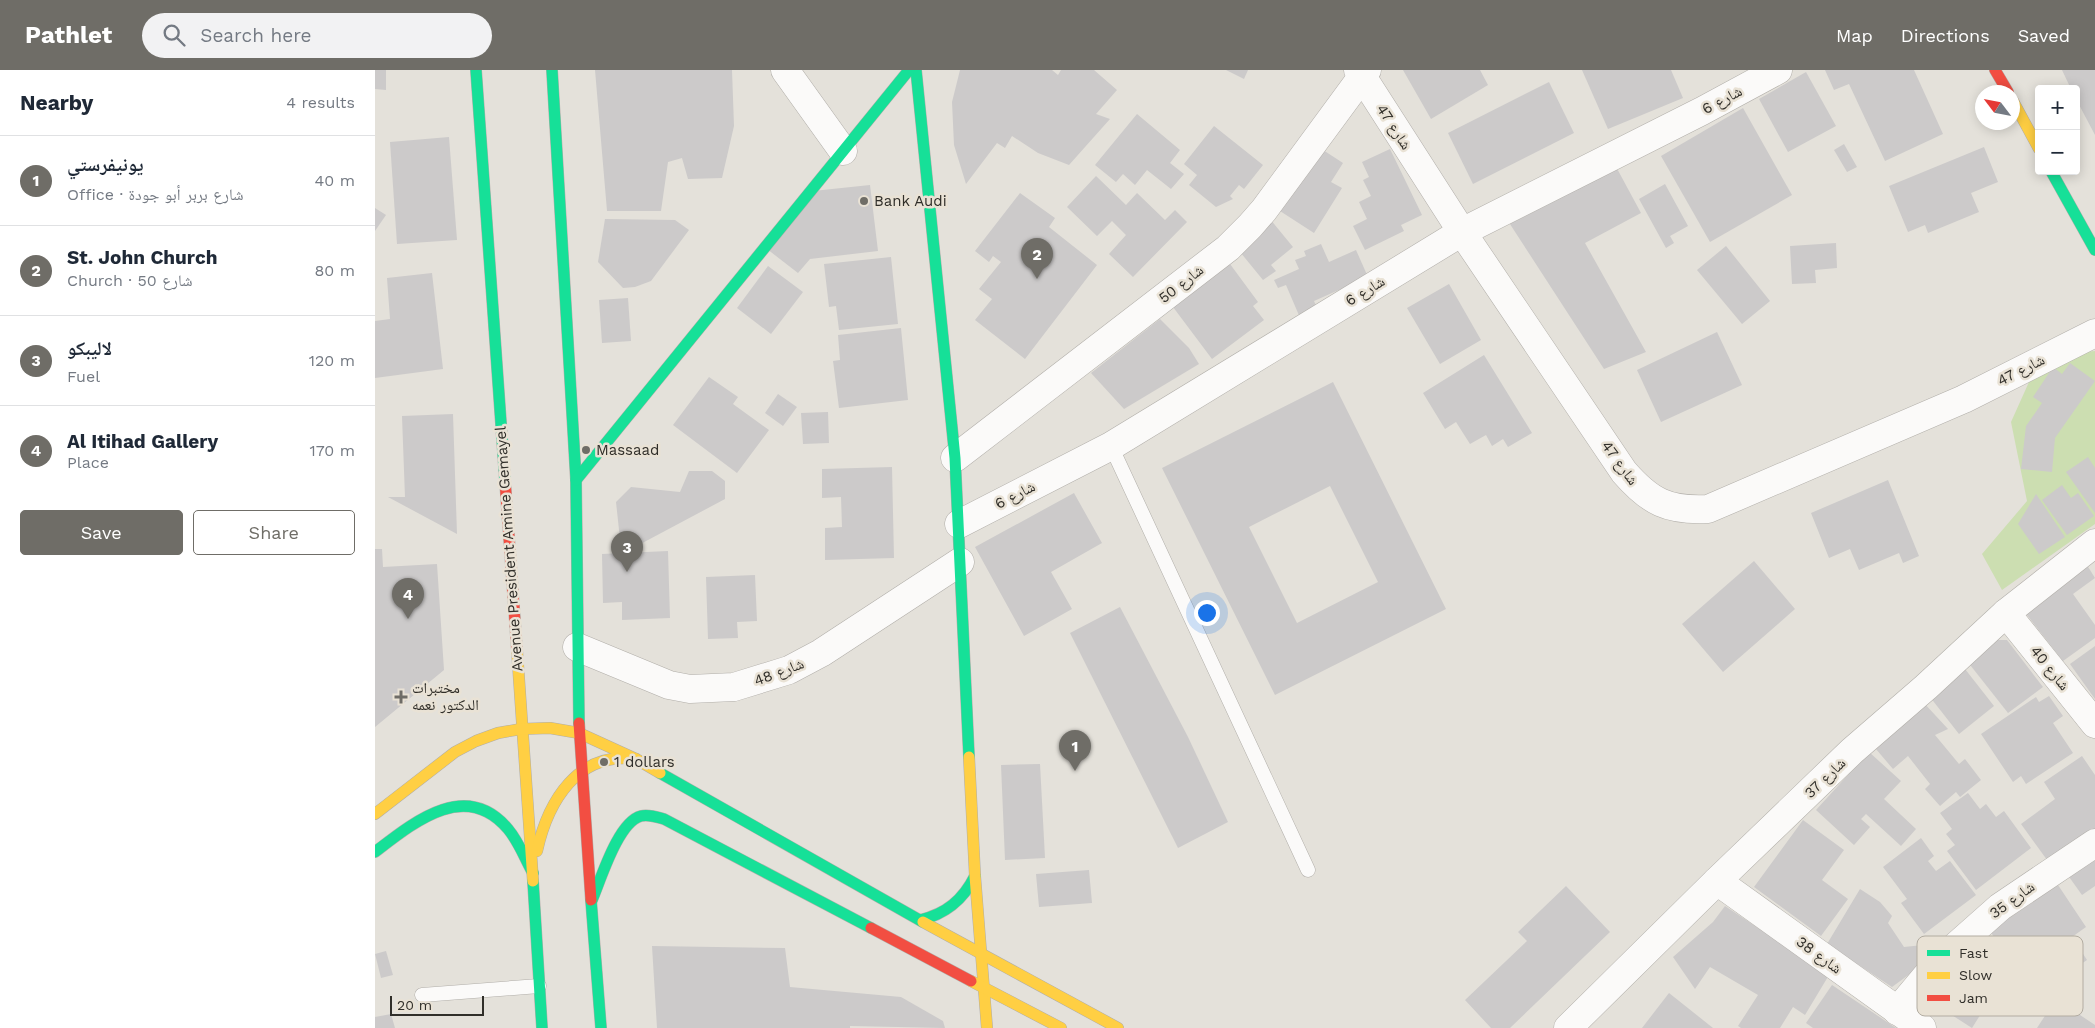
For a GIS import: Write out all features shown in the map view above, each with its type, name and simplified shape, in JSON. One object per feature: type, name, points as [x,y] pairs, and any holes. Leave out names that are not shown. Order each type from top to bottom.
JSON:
[{"type":"main road","name":"Avenue President Amine Gemayel","points":[[476,70],[521,729],[533,873],[542,1028]]},
{"type":"main road","points":[[552,70],[576,480],[579,733],[601,1028]]},
{"type":"main road","points":[[576,480],[909,70]]},
{"type":"main road","points":[[916,70],[955,458],[975,876],[987,1028]]},
{"type":"main road","points":[[1995,70],[2004,85]]},
{"type":"main road","points":[[2020,114],[2035,142]]},
{"type":"main road","points":[[2053,175],[2095,250]]},
{"type":"main road","points":[[375,814],[455,752],[476,741],[498,733],[521,729],[550,728],[579,733],[636,759],[920,920],[1118,1028]]},
{"type":"main road","points":[[533,873],[542,826],[548,812],[583,769],[614,757],[636,759]]},
{"type":"main road","points":[[375,852],[429,815],[460,804],[487,811],[499,819],[516,842],[533,873]]},
{"type":"main road","points":[[592,900],[622,831],[630,821],[640,815],[653,815],[665,819],[1061,1028]]},
{"type":"main road","points":[[920,920],[935,917],[948,911],[969,890],[975,876]]},
{"type":"street","points":[[785,70],[843,151]]},
{"type":"street","name":"شارع 6","points":[[959,524],[1111,446],[1462,232],[1702,111],[1778,70]]},
{"type":"street","name":"شارع 50","points":[[955,458],[1228,248],[1251,226],[1264,210],[1362,73]]},
{"type":"street","name":"شارع 47","points":[[1362,73],[1462,232],[1624,472],[1644,494],[1667,505],[1681,508],[1708,509],[1964,398],[2095,333]]},
{"type":"street","name":"شارع 37","points":[[1568,1028],[1717,881],[1853,752],[1927,687],[2006,613],[2095,543]]},
{"type":"street","name":"شارع 48","points":[[577,647],[669,686],[690,689],[734,687],[789,670],[821,654],[959,562]]},
{"type":"street","name":"شارع 40","points":[[2006,613],[2095,724]]},
{"type":"street","name":"شارع 35","points":[[1967,936],[2000,907],[2095,843]]},
{"type":"street","name":"شارع 38","points":[[1717,881],[1922,1028]]},
{"type":"street","name":"شارع 35","points":[[1897,1011],[1917,987]]},
{"type":"lane","points":[[1111,446],[1308,870]]},
{"type":"lane","points":[[422,995],[539,986]]},
{"type":"green space","points":[[2095,351],[2095,524],[2002,590],[1982,554],[2027,501],[2011,422],[2029,382],[2067,354]]},
{"type":"building","points":[[375,70],[386,70],[386,90],[375,89]]},
{"type":"building","points":[[595,70],[732,70],[734,126],[722,178],[688,179],[682,158],[668,162],[661,211],[607,211]]},
{"type":"building","points":[[960,70],[1052,70],[1058,75],[1061,70],[1094,70],[1117,90],[1096,114],[1110,119],[1069,165],[1038,153],[1012,136],[1005,148],[997,143],[966,184],[954,145],[952,102]]},
{"type":"building","points":[[1226,70],[1248,70],[1244,79]]},
{"type":"building","points":[[1403,70],[1480,70],[1488,85],[1431,119]]},
{"type":"building","points":[[1582,70],[1671,70],[1683,98],[1608,129]]},
{"type":"building","points":[[1825,70],[1914,70],[1943,134],[1885,161],[1849,84],[1834,90]]},
{"type":"building","points":[[2062,70],[2095,70],[2095,135],[2080,107],[2080,85],[2069,85]]},
{"type":"building","points":[[1806,72],[1836,126],[1788,152],[1759,99]]},
{"type":"building","points":[[1549,82],[1574,133],[1473,184],[1448,133]]},
{"type":"building","points":[[1743,108],[1792,195],[1710,242],[1661,156]]},
{"type":"building","points":[[1137,114],[1180,150],[1170,163],[1184,174],[1171,189],[1147,170],[1135,185],[1123,174],[1116,182],[1095,165]]},
{"type":"building","points":[[1214,126],[1263,165],[1244,189],[1239,185],[1230,196],[1233,199],[1216,207],[1189,185],[1197,175],[1184,164]]},
{"type":"building","points":[[449,137],[457,240],[397,244],[390,142]]},
{"type":"building","points":[[1844,144],[1857,167],[1847,172],[1834,150]]},
{"type":"building","points":[[1984,147],[1998,182],[1971,193],[1979,212],[1928,233],[1925,225],[1908,232],[1889,186]]},
{"type":"building","points":[[1390,149],[1422,215],[1401,225],[1404,231],[1365,250],[1353,226],[1367,219],[1359,202],[1371,196],[1363,180],[1369,177],[1362,162]]},
{"type":"building","points":[[1323,150],[1343,163],[1331,182],[1342,188],[1314,233],[1280,211],[1306,170],[1309,172]]},
{"type":"building","points":[[1614,163],[1641,213],[1585,243],[1646,352],[1604,369],[1508,221]]},
{"type":"building","points":[[1096,176],[1126,205],[1137,193],[1165,220],[1175,210],[1187,222],[1133,277],[1109,254],[1126,235],[1112,221],[1097,236],[1067,207]]},
{"type":"building","points":[[1665,184],[1688,226],[1670,236],[1674,243],[1666,248],[1639,199]]},
{"type":"building","points":[[870,185],[878,251],[810,259],[798,273],[767,249],[813,191]]},
{"type":"building","points":[[1020,193],[1055,218],[1049,227],[1097,265],[1025,359],[975,320],[992,299],[979,289],[1001,262],[993,256],[989,262],[975,251]]},
{"type":"building","points":[[375,208],[386,215],[375,231]]},
{"type":"building","points":[[605,219],[675,220],[689,230],[651,281],[635,287],[623,288],[598,262]]},
{"type":"building","points":[[1270,219],[1293,247],[1271,265],[1276,271],[1263,280],[1236,247]]},
{"type":"building","points":[[1836,243],[1837,268],[1815,270],[1816,283],[1792,284],[1790,246]]},
{"type":"building","points":[[1321,244],[1329,262],[1356,250],[1368,277],[1314,301],[1319,312],[1301,320],[1286,285],[1278,288],[1274,280],[1299,269],[1295,260],[1306,256],[1304,251]]},
{"type":"building","points":[[1726,246],[1770,301],[1742,324],[1697,270]]},
{"type":"building","points":[[891,257],[898,324],[839,330],[836,306],[829,307],[824,264]]},
{"type":"building","points":[[1230,264],[1258,302],[1253,306],[1264,320],[1212,359],[1173,307]]},
{"type":"building","points":[[768,266],[803,292],[771,334],[737,308]]},
{"type":"building","points":[[432,273],[443,369],[375,378],[375,321],[390,319],[387,278]]},
{"type":"building","points":[[1449,284],[1481,340],[1440,364],[1407,308]]},
{"type":"building","points":[[628,298],[631,341],[602,343],[599,300]]},
{"type":"building","points":[[1160,319],[1189,348],[1199,364],[1124,409],[1091,373]]},
{"type":"building","points":[[901,328],[908,400],[839,408],[833,361],[840,360],[838,335]]},
{"type":"building","points":[[1717,332],[1742,385],[1661,422],[1637,370]]},
{"type":"building","points":[[1484,355],[1532,433],[1508,447],[1503,439],[1492,446],[1486,435],[1470,444],[1456,422],[1445,429],[1423,393]]},
{"type":"building","points":[[2070,363],[2095,381],[2055,438],[2052,472],[2021,469],[2026,426],[2042,403],[2033,397],[2053,367],[2062,374]]},
{"type":"building","points":[[709,377],[738,397],[733,404],[769,430],[737,473],[673,425]]},
{"type":"building","points":[[1333,382],[1446,609],[1275,695],[1162,468]],"holes":[[[1330,486],[1378,582],[1297,623],[1249,527]]]},
{"type":"building","points":[[778,394],[797,407],[783,426],[765,413]]},
{"type":"building","points":[[828,412],[829,443],[803,444],[801,413]]},
{"type":"building","points":[[453,414],[457,534],[388,497],[405,497],[402,416]]},
{"type":"building","points":[[2088,457],[2095,468],[2095,513],[2066,472]]},
{"type":"building","points":[[892,467],[894,558],[825,560],[825,528],[842,527],[841,497],[822,498],[822,469]]},
{"type":"building","points":[[689,471],[712,471],[725,481],[725,499],[633,548],[620,539],[616,502],[631,487],[680,492]]},
{"type":"building","points":[[1888,480],[1919,556],[1903,563],[1899,553],[1859,570],[1850,549],[1829,558],[1811,513]]},
{"type":"building","points":[[2062,485],[2071,498],[2078,493],[2094,516],[2067,535],[2042,500]]},
{"type":"building","points":[[1074,493],[1102,543],[1051,572],[1072,609],[1024,636],[975,547]]},
{"type":"building","points":[[2036,494],[2065,537],[2039,554],[2018,524]]},
{"type":"building","points":[[375,549],[382,549],[383,567],[437,564],[444,670],[375,727]]},
{"type":"building","points":[[668,551],[670,618],[622,620],[622,602],[603,603],[602,554]]},
{"type":"building","points":[[2082,557],[2095,578],[2073,594],[2095,625],[2095,638],[2063,661],[2027,615],[2024,604]]},
{"type":"building","points":[[1754,561],[1795,609],[1723,672],[1682,624]]},
{"type":"building","points":[[755,575],[757,621],[737,622],[738,638],[708,639],[706,577]]},
{"type":"building","points":[[1120,607],[1188,737],[1228,822],[1178,848],[1070,633]]},
{"type":"building","points":[[1996,640],[2007,640],[2043,687],[2008,713],[1967,661]]},
{"type":"building","points":[[2095,646],[2095,699],[2070,664]]},
{"type":"building","points":[[1965,669],[1994,706],[1959,734],[1930,697]]},
{"type":"building","points":[[2049,696],[2063,716],[2053,723],[2073,753],[2026,784],[2021,776],[2013,782],[1981,734],[2036,697],[2039,702]]},
{"type":"building","points":[[1923,702],[1948,729],[1935,735],[1959,764],[1965,759],[1981,780],[1960,797],[1956,792],[1940,806],[1925,789],[1930,784],[1908,756],[1893,769],[1870,742]]},
{"type":"building","points":[[1869,752],[1901,781],[1884,799],[1916,829],[1901,846],[1866,814],[1861,819],[1870,827],[1854,845],[1816,810]]},
{"type":"building","points":[[2082,756],[2095,775],[2095,832],[2050,864],[2021,824],[2055,799],[2044,782]]},
{"type":"building","points":[[1040,764],[1045,858],[1005,860],[1001,765]]},
{"type":"building","points":[[1968,793],[1980,809],[1986,804],[1996,817],[2004,811],[2031,848],[1976,890],[1947,851],[1955,845],[1946,834],[1952,829],[1940,813]]},
{"type":"building","points":[[1803,820],[1844,850],[1822,880],[1848,899],[1821,936],[1754,887]]},
{"type":"building","points":[[1921,838],[1934,856],[1928,861],[1936,871],[1950,861],[1976,895],[1924,934],[1901,903],[1907,899],[1883,867]]},
{"type":"building","points":[[2095,853],[2095,886],[2082,895],[2067,874]]},
{"type":"building","points":[[1089,870],[1092,903],[1039,907],[1036,874]]},
{"type":"building","points":[[2058,885],[2086,927],[2073,936],[1993,936],[1990,931]]},
{"type":"building","points":[[1566,886],[1610,932],[1510,1028],[1491,1028],[1465,1000],[1527,941],[1518,932]]},
{"type":"building","points":[[1860,889],[1880,902],[1892,916],[1888,923],[1904,947],[1917,946],[1917,969],[1892,987],[1827,944]]},
{"type":"building","points":[[1725,906],[1829,975],[1805,1015],[1793,1007],[1780,1028],[1741,1028],[1738,1026],[1758,995],[1710,967],[1695,989],[1673,957],[1713,922]]},
{"type":"building","points":[[652,946],[785,948],[790,987],[901,997],[943,1021],[945,1028],[850,1026],[850,1028],[657,1028]]},
{"type":"building","points":[[386,951],[393,975],[381,978],[375,954]]},
{"type":"building","points":[[2083,954],[2087,960],[2083,963]]},
{"type":"building","points":[[1832,985],[1896,1028],[1813,1028],[1806,1023]]},
{"type":"building","points":[[1669,993],[1713,1028],[1642,1028]]},
{"type":"building","points":[[391,1014],[395,1028],[375,1028],[375,1017]]},
{"type":"building","points":[[1953,1016],[1980,1016],[1972,1028]]},
{"type":"building","points":[[2045,1016],[2082,1016],[2095,1025],[2095,1028],[2037,1028]]},
{"type":"traffic: fast","points":[[476,70],[505,480]]},
{"type":"traffic: fast","points":[[552,70],[576,480],[579,723]]},
{"type":"traffic: fast","points":[[576,480],[909,70]]},
{"type":"traffic: fast","points":[[916,70],[955,458],[969,757]]},
{"type":"traffic: fast","points":[[2053,175],[2095,250]]},
{"type":"traffic: fast","points":[[660,773],[923,922]]},
{"type":"traffic: fast","points":[[375,852],[423,818],[440,810],[458,806],[475,807],[492,814],[508,829],[519,845],[533,873]]},
{"type":"traffic: fast","points":[[592,900],[611,852],[625,829],[633,820],[641,816],[650,816],[664,819],[871,928]]},
{"type":"traffic: fast","points":[[920,920],[938,914],[953,905],[965,892],[975,876]]},
{"type":"traffic: fast","points":[[533,881],[542,1028]]},
{"type":"traffic: fast","points":[[591,900],[601,1028]]},
{"type":"traffic: slow","points":[[2020,114],[2035,142]]},
{"type":"traffic: slow","points":[[517,650],[533,881]]},
{"type":"traffic: slow","points":[[375,814],[455,752],[476,741],[498,733],[521,729],[550,728],[579,733],[636,759],[660,773]]},
{"type":"traffic: slow","points":[[969,757],[975,876],[987,1028]]},
{"type":"traffic: slow","points":[[537,851],[549,814],[569,783],[582,771],[598,763],[616,759],[636,759]]},
{"type":"traffic: slow","points":[[923,922],[1118,1028]]},
{"type":"traffic: slow","points":[[971,981],[1061,1028]]},
{"type":"traffic: jam","points":[[1995,70],[2004,85]]},
{"type":"traffic: jam","points":[[505,480],[517,650]]},
{"type":"traffic: jam","points":[[579,723],[591,900]]},
{"type":"traffic: jam","points":[[871,928],[971,981]]},
{"type":"place","name":"Bank Audi","points":[[864,201]]},
{"type":"place","name":"St. John Church","points":[[1037,279]]},
{"type":"place","name":"Massaad","points":[[586,450]]},
{"type":"place","name":"لاليبكو","points":[[627,572]]},
{"type":"place","name":"Al Itihad Gallery","points":[[408,619]]},
{"type":"place","name":"مختبرات الدكتور نعمه","points":[[401,697]]},
{"type":"place","name":"1 dollars","points":[[604,762]]},
{"type":"place","name":"يونيفرستي","points":[[1075,771]]}]
